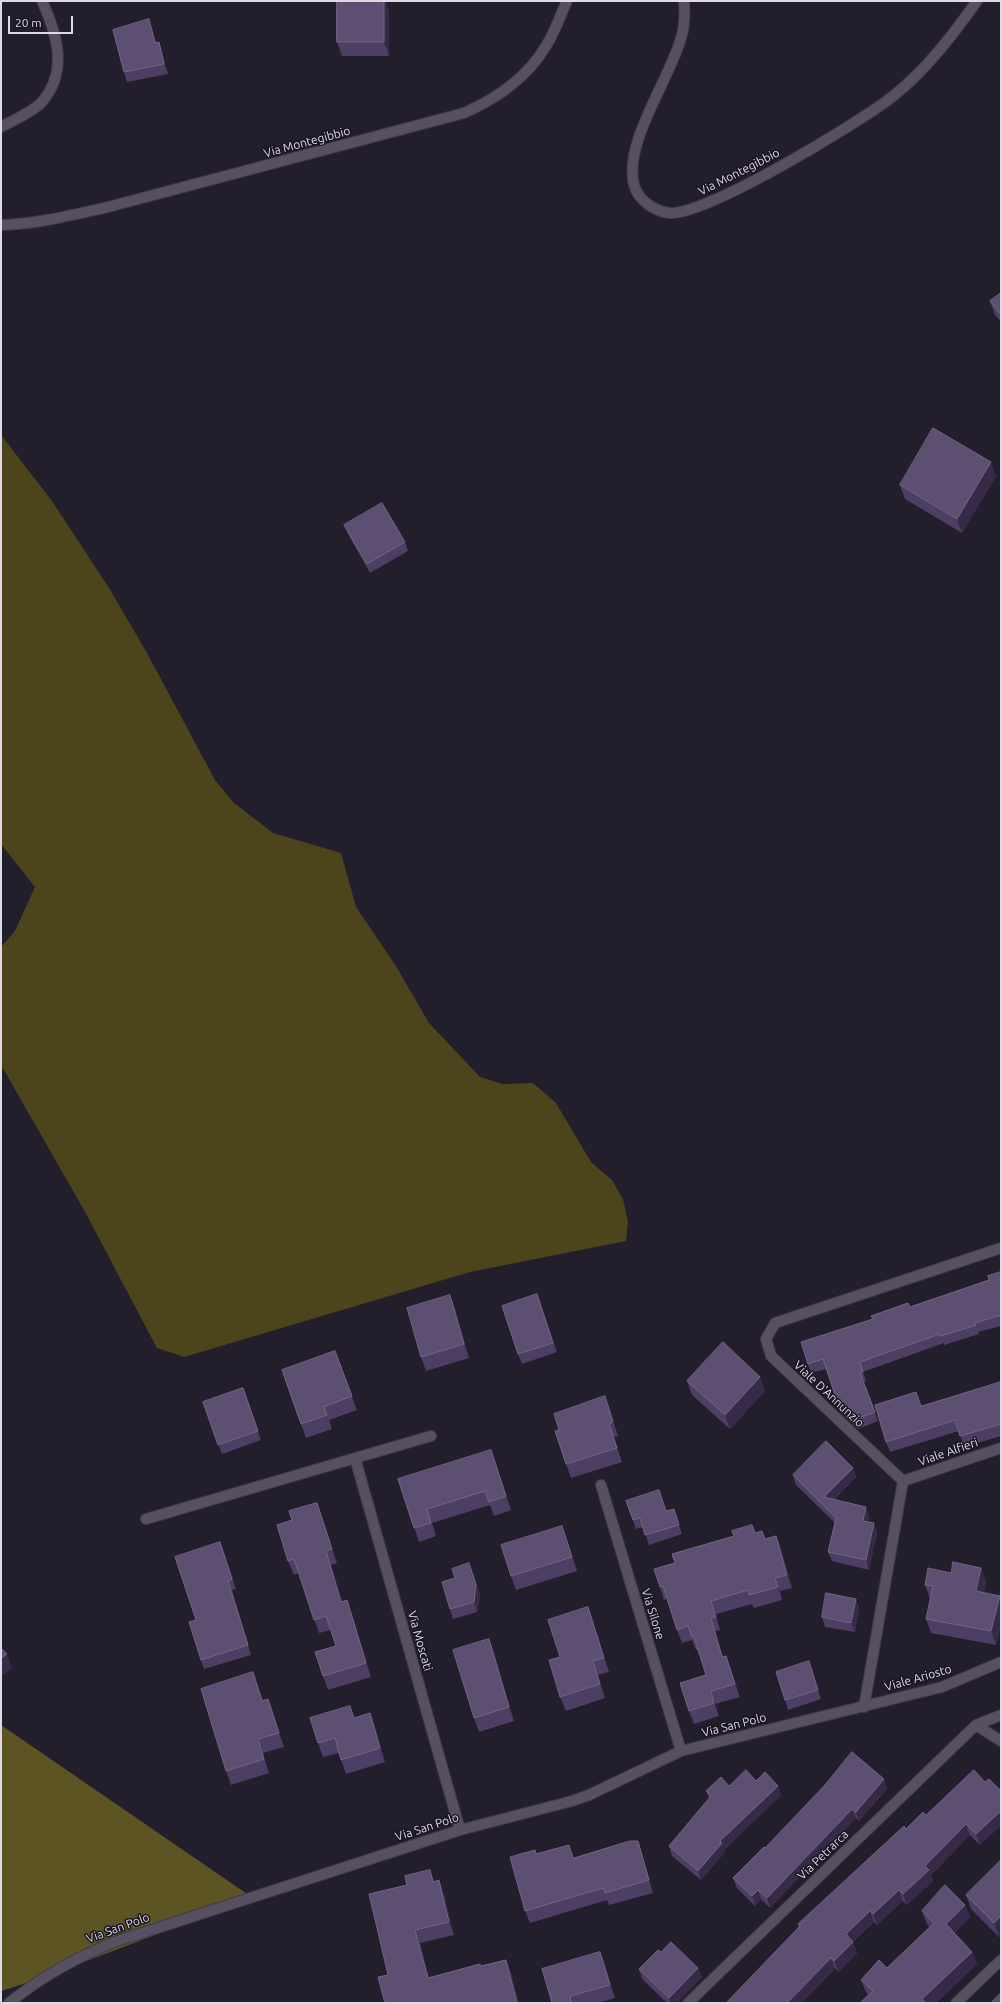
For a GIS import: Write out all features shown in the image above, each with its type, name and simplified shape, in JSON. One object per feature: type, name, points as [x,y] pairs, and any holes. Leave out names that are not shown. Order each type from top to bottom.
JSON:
[{"type":"street","points":[[1,127],[40,104],[56,78],[59,64],[59,49],[48,14],[42,1]]},
{"type":"street","name":"Via Montegibbio","points":[[1,225],[22,225],[108,207],[464,113],[500,94],[527,72],[547,45],[567,1]]},
{"type":"street","name":"Via Montegibbio","points":[[684,1],[685,20],[681,38],[641,132],[634,154],[632,170],[634,185],[638,194],[656,209],[670,213],[684,212],[720,198],[840,131],[892,97],[946,44],[977,1]]},
{"type":"street","name":"Viale D'Annunzio","points":[[903,1481],[771,1356],[766,1339],[775,1323],[1001,1248]]},
{"type":"street","points":[[146,1519],[431,1436]]},
{"type":"street","name":"Viale Alfieri","points":[[903,1481],[1001,1448]]},
{"type":"street","name":"Via Moscati","points":[[355,1458],[460,1830]]},
{"type":"street","points":[[864,1707],[903,1481]]},
{"type":"street","name":"Via Silone","points":[[601,1484],[681,1751]]},
{"type":"street","name":"Viale Ariosto","points":[[864,1707],[942,1687],[1001,1662]]},
{"type":"street","name":"Via San Polo","points":[[9,2003],[53,1970],[114,1942],[460,1830],[558,1806],[589,1795],[681,1751],[864,1707]]},
{"type":"street","points":[[976,1725],[1001,1715]]},
{"type":"street","points":[[976,1725],[1001,1741]]},
{"type":"street","name":"Via Petrarca","points":[[688,2003],[976,1725]]},
{"type":"street","points":[[956,2003],[1001,1960]]},
{"type":"shaded area","points":[[1,435],[52,501],[109,588],[147,653],[215,780],[234,803],[273,833],[341,853],[356,907],[396,966],[429,1023],[480,1077],[502,1084],[533,1083],[556,1103],[591,1162],[612,1180],[623,1199],[628,1222],[626,1241],[470,1272],[184,1357],[157,1348],[84,1210],[1,1065],[1,947],[15,931],[35,887],[1,844]]},
{"type":"shaded area","points":[[1,1725],[253,1898],[36,1980],[1,1991]]},
{"type":"building","points":[[337,1],[384,1],[384,42],[337,42]]},
{"type":"building","points":[[149,19],[155,43],[159,42],[164,64],[124,72],[113,30]]},
{"type":"building","points":[[1001,293],[1001,315],[990,301]]},
{"type":"building","points":[[933,428],[991,462],[957,519],[900,485]]},
{"type":"building","points":[[382,503],[405,542],[367,564],[344,525]]},
{"type":"building","points":[[1001,1272],[1001,1315],[975,1323],[976,1325],[941,1336],[940,1334],[860,1362],[863,1372],[860,1373],[875,1412],[854,1420],[838,1404],[823,1359],[808,1364],[801,1342],[873,1319],[871,1316],[908,1303],[910,1307],[989,1280],[988,1276]]},
{"type":"building","points":[[537,1294],[553,1343],[518,1354],[502,1306]]},
{"type":"building","points":[[450,1295],[464,1344],[421,1357],[407,1308]]},
{"type":"building","points":[[723,1342],[760,1377],[725,1415],[687,1381]]},
{"type":"building","points":[[335,1351],[352,1396],[324,1407],[327,1415],[301,1424],[282,1370]]},
{"type":"building","points":[[1001,1382],[1001,1424],[960,1436],[955,1420],[886,1442],[875,1405],[916,1392],[921,1406]]},
{"type":"building","points":[[243,1388],[258,1431],[218,1445],[203,1402]]},
{"type":"building","points":[[605,1396],[613,1422],[609,1424],[617,1448],[566,1464],[555,1431],[559,1430],[554,1414]]},
{"type":"building","points":[[826,1441],[853,1468],[824,1497],[866,1507],[863,1521],[874,1523],[866,1560],[828,1552],[836,1518],[793,1475]]},
{"type":"building","points":[[491,1450],[506,1496],[489,1502],[485,1491],[427,1509],[431,1523],[414,1528],[398,1479]]},
{"type":"building","points":[[659,1490],[666,1511],[674,1509],[679,1525],[645,1535],[640,1518],[633,1520],[626,1501]]},
{"type":"building","points":[[317,1503],[332,1549],[326,1551],[341,1602],[347,1600],[366,1663],[323,1676],[315,1652],[336,1646],[326,1616],[314,1620],[294,1559],[288,1561],[277,1525],[292,1520],[289,1511]]},
{"type":"building","points":[[752,1525],[755,1533],[762,1531],[765,1539],[776,1536],[787,1575],[775,1578],[778,1587],[749,1595],[748,1590],[711,1601],[716,1617],[711,1618],[722,1657],[726,1656],[735,1684],[711,1691],[714,1703],[689,1711],[680,1683],[706,1675],[694,1637],[692,1637],[688,1626],[677,1630],[663,1586],[660,1587],[654,1569],[675,1563],[672,1554],[734,1536],[732,1531]]},
{"type":"building","points":[[562,1526],[572,1557],[511,1576],[501,1545]]},
{"type":"building","points":[[220,1542],[232,1579],[228,1581],[248,1645],[201,1660],[189,1622],[196,1620],[175,1557]]},
{"type":"building","points":[[953,1562],[981,1568],[976,1591],[1000,1596],[991,1631],[926,1619],[933,1586],[925,1585],[928,1568],[951,1573]]},
{"type":"building","points":[[469,1563],[476,1585],[474,1602],[450,1609],[442,1582],[455,1578],[452,1569]]},
{"type":"building","points":[[826,1593],[856,1599],[851,1623],[822,1617]]},
{"type":"building","points":[[588,1607],[604,1658],[593,1661],[600,1684],[560,1697],[549,1660],[560,1657],[548,1620]]},
{"type":"building","points":[[489,1639],[509,1707],[474,1718],[453,1650]]},
{"type":"building","points":[[1,1648],[7,1654],[1,1659]]},
{"type":"building","points":[[809,1661],[818,1690],[785,1700],[776,1672]]},
{"type":"building","points":[[253,1672],[262,1701],[268,1699],[279,1733],[258,1739],[264,1759],[226,1771],[201,1689]]},
{"type":"building","points":[[350,1706],[354,1718],[370,1713],[380,1748],[341,1760],[335,1738],[318,1743],[310,1718]]},
{"type":"building","points":[[852,1752],[884,1779],[856,1812],[852,1809],[767,1898],[758,1890],[752,1896],[733,1878],[764,1847],[765,1848],[825,1785]]},
{"type":"building","points":[[746,1770],[756,1781],[765,1772],[778,1786],[720,1841],[722,1843],[698,1871],[669,1846],[711,1796],[706,1791],[721,1777],[729,1786]]},
{"type":"building","points":[[974,1770],[985,1782],[989,1779],[1001,1791],[1001,1811],[976,1834],[966,1824],[925,1866],[929,1870],[903,1894],[899,1890],[873,1914],[870,1911],[846,1934],[853,1942],[834,1961],[831,1958],[787,2003],[726,2003],[800,1926],[798,1924],[904,1826],[906,1829],[923,1812],[926,1815]]},
{"type":"building","points":[[630,1841],[638,1841],[649,1880],[605,1893],[603,1888],[525,1911],[510,1857],[535,1850],[536,1854],[569,1845],[573,1858]]},
{"type":"building","points":[[1001,1860],[1001,1916],[994,1923],[966,1895]]},
{"type":"building","points":[[430,1870],[433,1882],[439,1880],[449,1922],[415,1930],[428,1978],[480,1964],[481,1966],[506,1960],[517,2003],[385,2003],[378,1977],[388,1975],[369,1894],[407,1885],[405,1876]]},
{"type":"building","points":[[945,1885],[965,1905],[946,1924],[972,1952],[922,1999],[925,2002],[924,2003],[860,2003],[873,1991],[861,1980],[879,1960],[887,1968],[934,1923],[922,1911]]},
{"type":"building","points":[[671,1942],[698,1968],[669,1998],[639,1969],[658,1950],[661,1952]]},
{"type":"building","points":[[600,1952],[610,1985],[570,1996],[571,2003],[552,2003],[542,1969]]},
{"type":"building","points":[[1001,1993],[1001,2003],[991,2003]]}]
